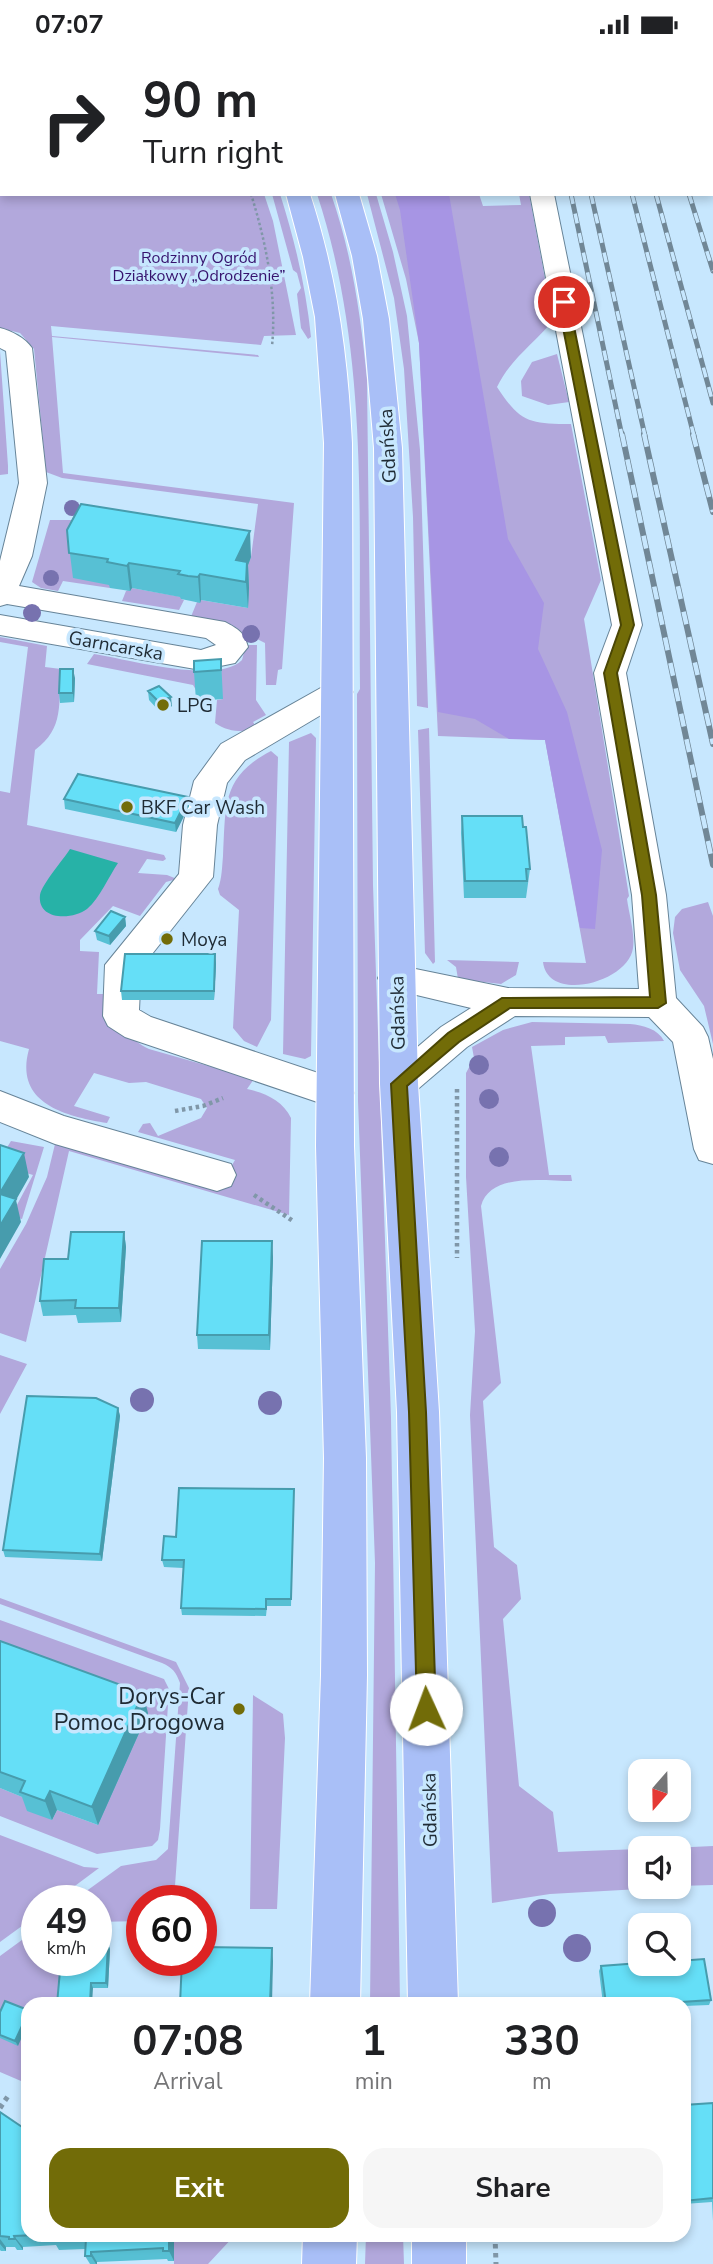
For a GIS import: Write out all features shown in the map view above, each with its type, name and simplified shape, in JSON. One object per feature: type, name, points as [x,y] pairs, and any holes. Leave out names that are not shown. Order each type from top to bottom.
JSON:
[{"type":"main road","points":[[299,196],[320,267],[329,311],[335,365],[338,443],[335,1093],[345,1458],[344,1675],[335,1997]]},
{"type":"main road","name":"Gdańska","points":[[348,196],[370,279],[384,369],[391,528],[399,1084],[418,1426],[433,1997]]},
{"type":"main road","points":[[329,2264],[330,2242]]},
{"type":"main road","points":[[439,2242],[439,2264]]},
{"type":"street","points":[[542,196],[627,625],[610,673],[649,895],[658,1003],[690,1037],[713,1149]]},
{"type":"street","points":[[0,336],[19,348],[33,483],[17,556],[1,594]]},
{"type":"street","name":"Garncarska","points":[[0,625],[201,660],[218,659],[230,652],[232,642],[221,631],[1,594]]},
{"type":"street","points":[[335,1093],[138,1027],[121,1016],[123,965],[196,877],[200,825],[211,781],[233,752],[337,692]]},
{"type":"street","points":[[396,978],[508,1002],[658,1003]]},
{"type":"street","points":[[399,1084],[454,1037],[508,1002]]},
{"type":"street","points":[[0,1106],[55,1129],[112,1134],[217,1175]]},
{"type":"path","points":[[251,196],[270,286],[274,336],[272,346]]},
{"type":"path","points":[[175,1111],[204,1106],[234,1094]]},
{"type":"path","points":[[217,1175],[225,1182],[276,1206],[282,1215],[297,1223]]},
{"type":"path","points":[[0,2108],[8,2096]]},
{"type":"path","points":[[495,2242],[496,2264]]},
{"type":"green space","name":"Rodzinny Ogród Działkowy „Odrodzenie”","points":[[0,196],[265,196],[273,221],[296,335],[264,336],[261,345],[51,326],[52,336],[258,355],[259,357],[52,337],[63,473],[294,503],[282,669],[278,670],[276,685],[266,685],[265,643],[257,639],[245,639],[242,633],[229,625],[190,619],[197,602],[201,600],[248,608],[237,586],[251,557],[258,504],[62,478],[46,472],[34,349],[20,333],[0,328]]},
{"type":"green space","points":[[273,196],[281,196],[295,247],[309,319],[311,337],[308,339],[301,328],[297,294],[301,288],[297,273],[293,270]]},
{"type":"green space","points":[[318,196],[332,196],[345,240],[359,309],[367,380],[373,885],[391,1418],[400,1997],[370,1997],[375,1563],[358,1101],[358,439],[346,315],[334,254]]},
{"type":"green space","points":[[368,196],[377,196],[393,252],[407,316],[420,450],[428,708],[417,706],[413,517],[404,369],[394,298]]},
{"type":"green space","points":[[382,196],[480,196],[483,206],[521,205],[519,196],[529,196],[553,321],[515,360],[497,387],[512,408],[527,419],[571,424],[601,580],[584,619],[629,896],[627,899],[633,936],[633,948],[628,960],[618,970],[588,983],[573,985],[559,982],[548,975],[543,962],[586,963],[545,740],[438,736],[419,343],[406,279]]},
{"type":"green space","points":[[0,351],[8,474],[0,475]]},
{"type":"green space","points":[[557,354],[569,402],[548,405],[522,396],[521,381],[532,362]]},
{"type":"green space","points":[[50,520],[91,520],[110,588],[63,581],[58,591],[41,588],[32,582]]},
{"type":"green space","points":[[132,588],[182,597],[184,600],[179,610],[122,601],[126,591]]},
{"type":"green space","points":[[0,637],[47,646],[45,667],[61,669],[56,724],[45,742],[35,750],[27,825],[164,855],[166,859],[163,861],[147,859],[138,873],[167,875],[177,879],[166,882],[140,916],[113,906],[80,940],[80,951],[99,952],[97,994],[109,994],[127,1033],[140,1044],[149,1049],[254,1079],[247,1089],[273,1099],[291,1118],[289,1215],[69,1151],[26,1342],[0,1333],[0,1269],[26,1224],[47,1177],[56,1140],[228,1172],[235,1160],[138,1132],[143,1124],[150,1123],[158,1136],[201,1118],[207,1108],[201,1099],[146,1082],[129,1083],[94,1073],[74,1106],[110,1117],[107,1123],[75,1116],[46,1104],[36,1094],[29,1082],[26,1067],[29,1049],[0,1041],[0,791],[10,793],[28,647],[0,642]]},
{"type":"green space","points":[[246,645],[257,645],[256,700],[266,715],[253,722],[258,729],[247,731],[231,730],[215,723],[217,700],[223,699],[196,690],[193,685],[87,664],[94,654],[171,668],[213,670],[230,667],[242,660]]},
{"type":"green space","points":[[429,728],[433,964],[425,953],[418,730]]},
{"type":"green space","points":[[311,733],[316,738],[311,1056],[305,1059],[283,1054],[289,742]]},
{"type":"green space","points":[[271,751],[278,757],[271,1020],[257,1047],[244,1041],[233,1028],[239,910],[220,895],[218,889],[222,873],[229,795],[243,771]]},
{"type":"green space","points":[[708,902],[713,916],[713,1044],[704,1006],[680,970],[673,933],[675,917],[682,909]]},
{"type":"green space","points":[[447,960],[519,962],[516,975],[501,984],[458,979],[456,967]]},
{"type":"green space","points":[[532,1022],[635,1025],[654,1031],[664,1041],[608,1043],[605,1036],[565,1037],[565,1045],[531,1046],[549,1175],[571,1175],[572,1181],[533,1180],[506,1183],[486,1195],[481,1206],[501,1383],[483,1401],[494,1547],[517,1565],[521,1599],[503,1619],[519,1786],[553,1812],[558,1852],[628,1849],[628,1890],[550,1894],[492,1903],[470,1415],[475,1331],[466,1177],[466,1073],[474,1058],[472,1047],[503,1030]]},
{"type":"green space","points":[[11,1141],[44,1147],[22,1219],[11,1216],[33,1175],[0,1165],[0,1154],[3,1154]]},
{"type":"green space","points":[[0,1355],[27,1364],[0,1414]]},
{"type":"green space","points":[[0,1598],[176,1662],[189,1688],[175,1885],[126,1885],[126,1921],[112,1922],[112,1885],[95,1885],[121,1866],[156,1860],[168,1849],[179,1679],[162,1663],[0,1604]]},
{"type":"green space","points":[[0,1620],[164,1679],[169,1689],[160,1829],[158,1840],[152,1846],[97,1854],[0,1816],[0,1788],[32,1801],[52,1820],[57,1810],[98,1825],[0,1660]]},
{"type":"green space","points":[[253,1695],[283,1714],[285,1738],[277,1909],[250,1909]]},
{"type":"green space","points":[[0,1835],[84,1867],[99,1868],[76,1885],[21,1885],[21,1927],[0,1942]]},
{"type":"green space","points":[[713,1846],[713,1885],[691,1886],[691,1847]]},
{"type":"green space","points":[[21,1941],[21,1976],[62,1976],[60,1997],[21,1997],[21,2081],[0,2072],[0,1956]]},
{"type":"green space","points":[[174,2242],[228,2242],[208,2264],[174,2264]]},
{"type":"green space","points":[[366,2242],[403,2242],[404,2264],[365,2264]]},
{"type":"shaded area","points":[[396,196],[449,196],[508,539],[544,603],[538,649],[567,712],[602,850],[595,929],[580,928],[545,740],[509,739],[475,719],[438,712],[419,343],[400,210]]},
{"type":"shaded area","points":[[70,849],[118,863],[87,909],[73,915],[57,916],[44,910],[40,895]]},
{"type":"building","points":[[81,504],[250,531],[236,560],[247,562],[246,582],[200,574],[198,577],[188,576],[178,574],[180,571],[129,563],[127,566],[107,562],[108,559],[69,553],[67,530]]},
{"type":"building","points":[[221,659],[221,670],[194,672],[194,661]]},
{"type":"building","points":[[60,669],[73,669],[73,693],[59,693]]},
{"type":"building","points":[[159,686],[171,697],[159,702],[148,691]]},
{"type":"building","name":"BKF Car Wash","points":[[78,774],[188,797],[175,823],[64,799]]},
{"type":"building","points":[[462,816],[522,816],[523,827],[526,827],[530,869],[526,869],[527,881],[465,881]]},
{"type":"building","points":[[111,911],[125,917],[109,936],[95,931]]},
{"type":"building","points":[[125,954],[215,954],[214,991],[121,991]]},
{"type":"building","points":[[0,1145],[24,1153],[0,1193]]},
{"type":"building","points":[[0,1194],[16,1199],[0,1226]]},
{"type":"building","points":[[71,1232],[124,1232],[119,1308],[75,1308],[76,1300],[40,1301],[44,1259],[68,1259]]},
{"type":"building","points":[[202,1241],[272,1241],[269,1335],[197,1335]]},
{"type":"building","points":[[27,1396],[96,1398],[118,1408],[100,1554],[3,1550]]},
{"type":"building","points":[[179,1488],[294,1489],[291,1599],[266,1599],[266,1609],[181,1608],[184,1560],[162,1560],[164,1536],[176,1537]]},
{"type":"building","points":[[0,1641],[143,1693],[92,1807],[50,1791],[45,1801],[20,1792],[25,1781],[0,1772]]},
{"type":"building","points":[[217,1947],[272,1948],[270,1997],[180,1997],[181,1976],[217,1976]]},
{"type":"building","points":[[704,1959],[711,2000],[691,2001],[691,1997],[605,1997],[601,1966],[628,1964],[628,1976],[691,1976],[691,1960]]},
{"type":"building","points":[[60,1976],[106,1976],[106,1983],[91,1983],[90,1997],[58,1997]]},
{"type":"building","points":[[5,2001],[21,2007],[21,2028],[15,2041],[0,2035],[0,2012]]},
{"type":"building","points":[[713,2103],[713,2198],[691,2200],[691,2105]]},
{"type":"building","points":[[0,2112],[21,2126],[21,2236],[14,2236],[15,2239],[0,2236]]},
{"type":"building","points":[[86,2242],[169,2242],[169,2251],[163,2251],[163,2248],[91,2252],[91,2256],[85,2256]]},
{"type":"railway","points":[[571,196],[622,436]]},
{"type":"railway","points":[[591,196],[645,436]]},
{"type":"railway","points":[[633,196],[694,436]]},
{"type":"railway","points":[[657,196],[713,403]]},
{"type":"railway","points":[[690,196],[713,271]]},
{"type":"railway","points":[[622,434],[713,865]]},
{"type":"railway","points":[[644,434],[713,744]]},
{"type":"railway","points":[[693,434],[713,512]]},
{"type":"place","name":"LPG","points":[[163,705]]},
{"type":"place","name":"BKF Car Wash","points":[[127,807]]},
{"type":"place","name":"Moya","points":[[167,939]]},
{"type":"place","name":"Dorys-Car Pomoc Drogowa","points":[[239,1709]]},
{"type":"route","points":[[426,1709],[418,1412],[399,1084],[454,1037],[508,1002],[658,1003],[649,895],[610,673],[627,625],[564,302]]}]
